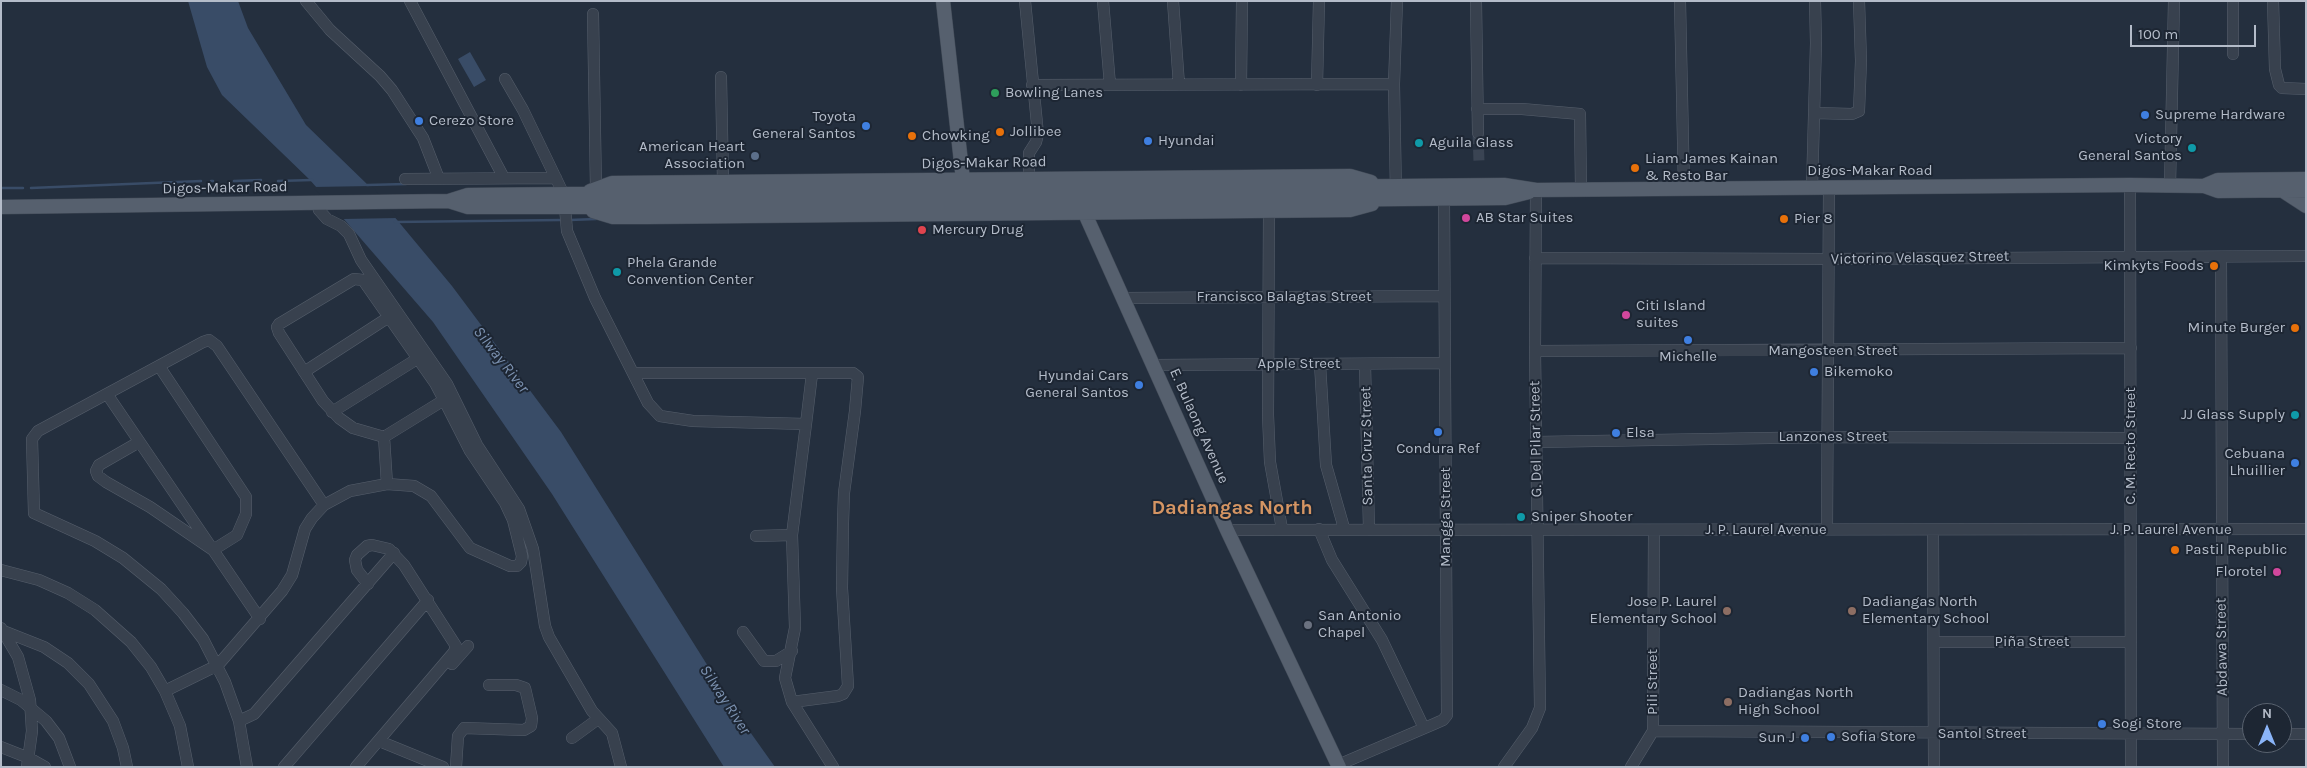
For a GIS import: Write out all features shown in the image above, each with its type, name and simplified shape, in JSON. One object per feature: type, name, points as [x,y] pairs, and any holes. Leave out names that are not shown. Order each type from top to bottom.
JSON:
[{"type":"main road","points":[[943,1],[966,214]]},
{"type":"main road","name":"Digos-Makar Road","points":[[580,201],[596,189],[612,183],[1350,176],[1393,193],[1444,198],[1505,198],[1536,190]]},
{"type":"main road","name":"E. Bulaong Avenue","points":[[1070,179],[1227,530],[1339,766]]},
{"type":"main road","name":"Digos-Makar Road","points":[[2204,186],[2218,180],[2306,180]]},
{"type":"main road","name":"Digos-Makar Road","points":[[1,207],[449,201],[468,195],[580,201],[1393,193],[1504,185],[1536,190],[2130,185],[2204,186],[2218,190],[2306,190]]},
{"type":"main road","points":[[2282,190],[2306,206]]},
{"type":"main road","name":"Digos-Makar Road","points":[[580,201],[613,217],[1084,213],[1350,210],[1393,193]]},
{"type":"street","points":[[306,1],[330,30],[380,76],[392,90],[423,138],[439,179]]},
{"type":"street","points":[[410,1],[504,178]]},
{"type":"street","points":[[1025,1],[1038,134],[1036,142],[1029,153],[1029,179]]},
{"type":"street","points":[[1103,1],[1110,85]]},
{"type":"street","points":[[1173,1],[1179,85]]},
{"type":"street","points":[[1241,85],[1242,1]]},
{"type":"street","points":[[1317,84],[1319,1]]},
{"type":"street","points":[[1393,193],[1397,1]]},
{"type":"street","points":[[1476,1],[1478,133]]},
{"type":"street","points":[[1680,1],[1684,189]]},
{"type":"street","points":[[1812,188],[1815,113],[1815,1]]},
{"type":"street","points":[[1815,113],[1852,114],[1859,110],[1861,61],[1859,1]]},
{"type":"street","points":[[2170,186],[2174,1]]},
{"type":"street","points":[[2233,1],[2233,54]]},
{"type":"street","points":[[2273,1],[2275,69],[2279,85],[2282,88],[2306,89]]},
{"type":"street","points":[[593,14],[596,189]]},
{"type":"street","points":[[721,77],[722,182]]},
{"type":"street","points":[[505,79],[528,120],[556,178],[564,201],[567,231],[594,298],[648,403],[660,416],[666,418],[806,424]]},
{"type":"street","points":[[1032,85],[1394,84]]},
{"type":"street","points":[[1477,109],[1522,109],[1580,114],[1581,190]]},
{"type":"street","points":[[405,179],[556,178]]},
{"type":"street","name":"C. M. Recto Street","points":[[2130,185],[2130,767]]},
{"type":"street","points":[[1827,529],[1829,188]]},
{"type":"street","name":"G. Del Pilar Street","points":[[1504,767],[1532,728],[1539,714],[1535,351],[1536,190]]},
{"type":"street","name":"Mangga Street","points":[[1339,766],[1443,720],[1447,715],[1444,198]]},
{"type":"street","points":[[321,203],[319,210],[326,219],[341,226],[349,234],[362,260],[446,384],[477,445],[519,509],[533,549],[547,632],[598,719],[612,733],[621,767]]},
{"type":"street","points":[[1269,211],[1268,415],[1270,462],[1282,529]]},
{"type":"street","name":"Victorino Velasquez Street","points":[[1535,258],[1828,259],[2306,256]]},
{"type":"street","name":"Abdawa Street","points":[[2221,257],[2223,767]]},
{"type":"street","points":[[166,691],[218,665],[260,619],[287,583],[297,560],[305,529],[324,505],[350,491],[402,483],[424,490],[441,509],[466,543],[476,551],[510,566],[517,566],[521,562],[522,556],[511,514],[470,451],[444,400],[365,282],[359,278],[354,279],[281,323],[278,327],[279,333],[304,372],[332,412],[353,428],[384,437],[444,400]]},
{"type":"street","name":"Francisco Balagtas Street","points":[[1124,298],[1444,296]]},
{"type":"street","points":[[304,372],[389,317]]},
{"type":"street","points":[[247,767],[239,721],[232,697],[218,665],[188,619],[149,578],[123,558],[95,541],[34,514],[33,436],[38,431],[203,342],[210,340],[214,343],[324,505]]},
{"type":"street","name":"Mangosteen Street","points":[[1535,351],[2131,348]]},
{"type":"street","points":[[332,412],[417,359]]},
{"type":"street","name":"Apple Street","points":[[1154,365],[1444,363]]},
{"type":"street","points":[[1320,364],[1326,465],[1344,528]]},
{"type":"street","name":"Santa Cruz Street","points":[[1365,364],[1369,529]]},
{"type":"street","points":[[159,366],[246,497],[246,514],[241,531],[213,550]]},
{"type":"street","points":[[634,373],[853,373],[859,380],[844,493],[842,523],[842,588],[848,678],[846,690],[838,696],[792,702]]},
{"type":"street","points":[[812,374],[792,535],[795,628],[786,678],[792,702],[833,767]]},
{"type":"street","points":[[107,394],[260,619]]},
{"type":"street","points":[[384,437],[387,484]]},
{"type":"street","name":"Lanzones Street","points":[[1536,442],[1828,437],[2131,438]]},
{"type":"street","points":[[139,442],[99,465],[96,471],[106,482],[174,523],[213,550]]},
{"type":"street","points":[[174,523],[188,514]]},
{"type":"street","name":"J. P. Laurel Avenue","points":[[1227,530],[1344,528],[1537,530],[2306,529]]},
{"type":"street","points":[[1319,529],[1332,560],[1382,640],[1424,728]]},
{"type":"street","name":"Pili Street","points":[[1631,767],[1653,731],[1654,530]]},
{"type":"street","points":[[1933,530],[1934,767]]},
{"type":"street","points":[[756,536],[792,535]]},
{"type":"street","points":[[356,767],[456,648],[454,640],[428,600],[394,553],[384,547],[372,545],[367,546],[357,555],[355,560],[357,570],[368,584]]},
{"type":"street","points":[[239,721],[254,714],[394,553]]},
{"type":"street","points":[[1,570],[54,586],[95,610],[131,642],[151,667],[166,691],[180,726],[188,767]]},
{"type":"street","points":[[284,767],[428,600]]},
{"type":"street","points":[[2,629],[23,671],[30,706],[32,730],[28,762]]},
{"type":"street","points":[[2,629],[44,647],[68,664],[89,684],[113,721],[128,767]]},
{"type":"street","points":[[743,632],[764,661],[776,661],[792,651]]},
{"type":"street","name":"Piña Street","points":[[1934,642],[2131,642]]},
{"type":"street","points":[[366,767],[384,743],[468,646]]},
{"type":"street","points":[[456,767],[458,736],[464,728],[524,730],[532,726],[525,688],[516,685],[489,686]]},
{"type":"street","points":[[1,690],[30,706],[56,734],[70,767]]},
{"type":"street","points":[[572,738],[598,719]]},
{"type":"street","name":"Santol Street","points":[[1653,731],[1934,734],[2242,734]]},
{"type":"street","points":[[2292,734],[2306,734]]},
{"type":"street","points":[[384,743],[442,767]]},
{"type":"street","points":[[1,747],[28,762],[45,767]]},
{"type":"water","name":"Silway River","points":[[188,1],[238,1],[248,28],[306,125],[368,185],[452,286],[561,432],[743,722],[775,767],[724,767],[552,494],[433,322],[310,180],[222,95],[207,67]]},
{"type":"water","points":[[470,52],[486,80],[474,87],[458,59]]},
{"type":"pier","points":[[372,186],[398,218],[342,219],[313,187]]},
{"type":"waterway","points":[[234,181],[261,180]]},
{"type":"waterway","points":[[278,181],[312,180]]},
{"type":"waterway","points":[[31,188],[201,181]]},
{"type":"waterway","points":[[367,185],[406,184]]},
{"type":"waterway","points":[[1,188],[23,188]]},
{"type":"waterway","points":[[570,220],[596,219]]},
{"type":"waterway","points":[[395,222],[561,220]]},
{"type":"tunnel","points":[[1478,133],[1479,162]]},
{"type":"place","name":"Bowling Lanes","points":[[995,93]]},
{"type":"place","name":"Supreme Hardware","points":[[2145,115]]},
{"type":"place","name":"Cerezo Store","points":[[419,121]]},
{"type":"place","name":"Toyota General Santos","points":[[866,126]]},
{"type":"place","name":"Jollibee","points":[[1000,132]]},
{"type":"place","name":"Chowking","points":[[912,136]]},
{"type":"place","name":"Hyundai","points":[[1148,141]]},
{"type":"place","name":"Aguila Glass","points":[[1419,143]]},
{"type":"place","name":"Victory General Santos","points":[[2192,148]]},
{"type":"place","name":"American Heart Association","points":[[755,156]]},
{"type":"place","name":"Liam James Kainan & Resto Bar","points":[[1635,168]]},
{"type":"place","name":"AB Star Suites","points":[[1466,218]]},
{"type":"place","name":"Pier 8","points":[[1784,219]]},
{"type":"place","name":"Mercury Drug","points":[[922,230]]},
{"type":"place","name":"Kimkyts Foods","points":[[2214,266]]},
{"type":"place","name":"Phela Grande Convention Center","points":[[617,272]]},
{"type":"place","name":"Citi Island suites","points":[[1626,315]]},
{"type":"place","name":"Minute Burger","points":[[2295,328]]},
{"type":"place","name":"Michelle","points":[[1688,340]]},
{"type":"place","name":"Bikemoko","points":[[1814,372]]},
{"type":"place","name":"Hyundai Cars General Santos","points":[[1139,385]]},
{"type":"place","name":"JJ Glass Supply","points":[[2295,415]]},
{"type":"place","name":"Condura Ref","points":[[1438,432]]},
{"type":"place","name":"Elsa","points":[[1616,433]]},
{"type":"place","name":"Cebuana Lhuillier","points":[[2295,463]]},
{"type":"place","name":"Sniper Shooter","points":[[1521,517]]},
{"type":"place","name":"Pastil Republic","points":[[2175,550]]},
{"type":"place","name":"Florotel","points":[[2277,572]]},
{"type":"place","name":"Jose P. Laurel Elementary School","points":[[1727,611]]},
{"type":"place","name":"Dadiangas North Elementary School","points":[[1852,611]]},
{"type":"place","name":"San Antonio Chapel","points":[[1308,625]]},
{"type":"place","name":"Dadiangas North High School","points":[[1728,702]]},
{"type":"place","name":"Sogi Store","points":[[2102,724]]},
{"type":"place","name":"Sofia Store","points":[[1831,737]]},
{"type":"place","name":"Sun J","points":[[1805,738]]},
{"type":"district","name":"Dadiangas North","points":[[1232,508]]}]
